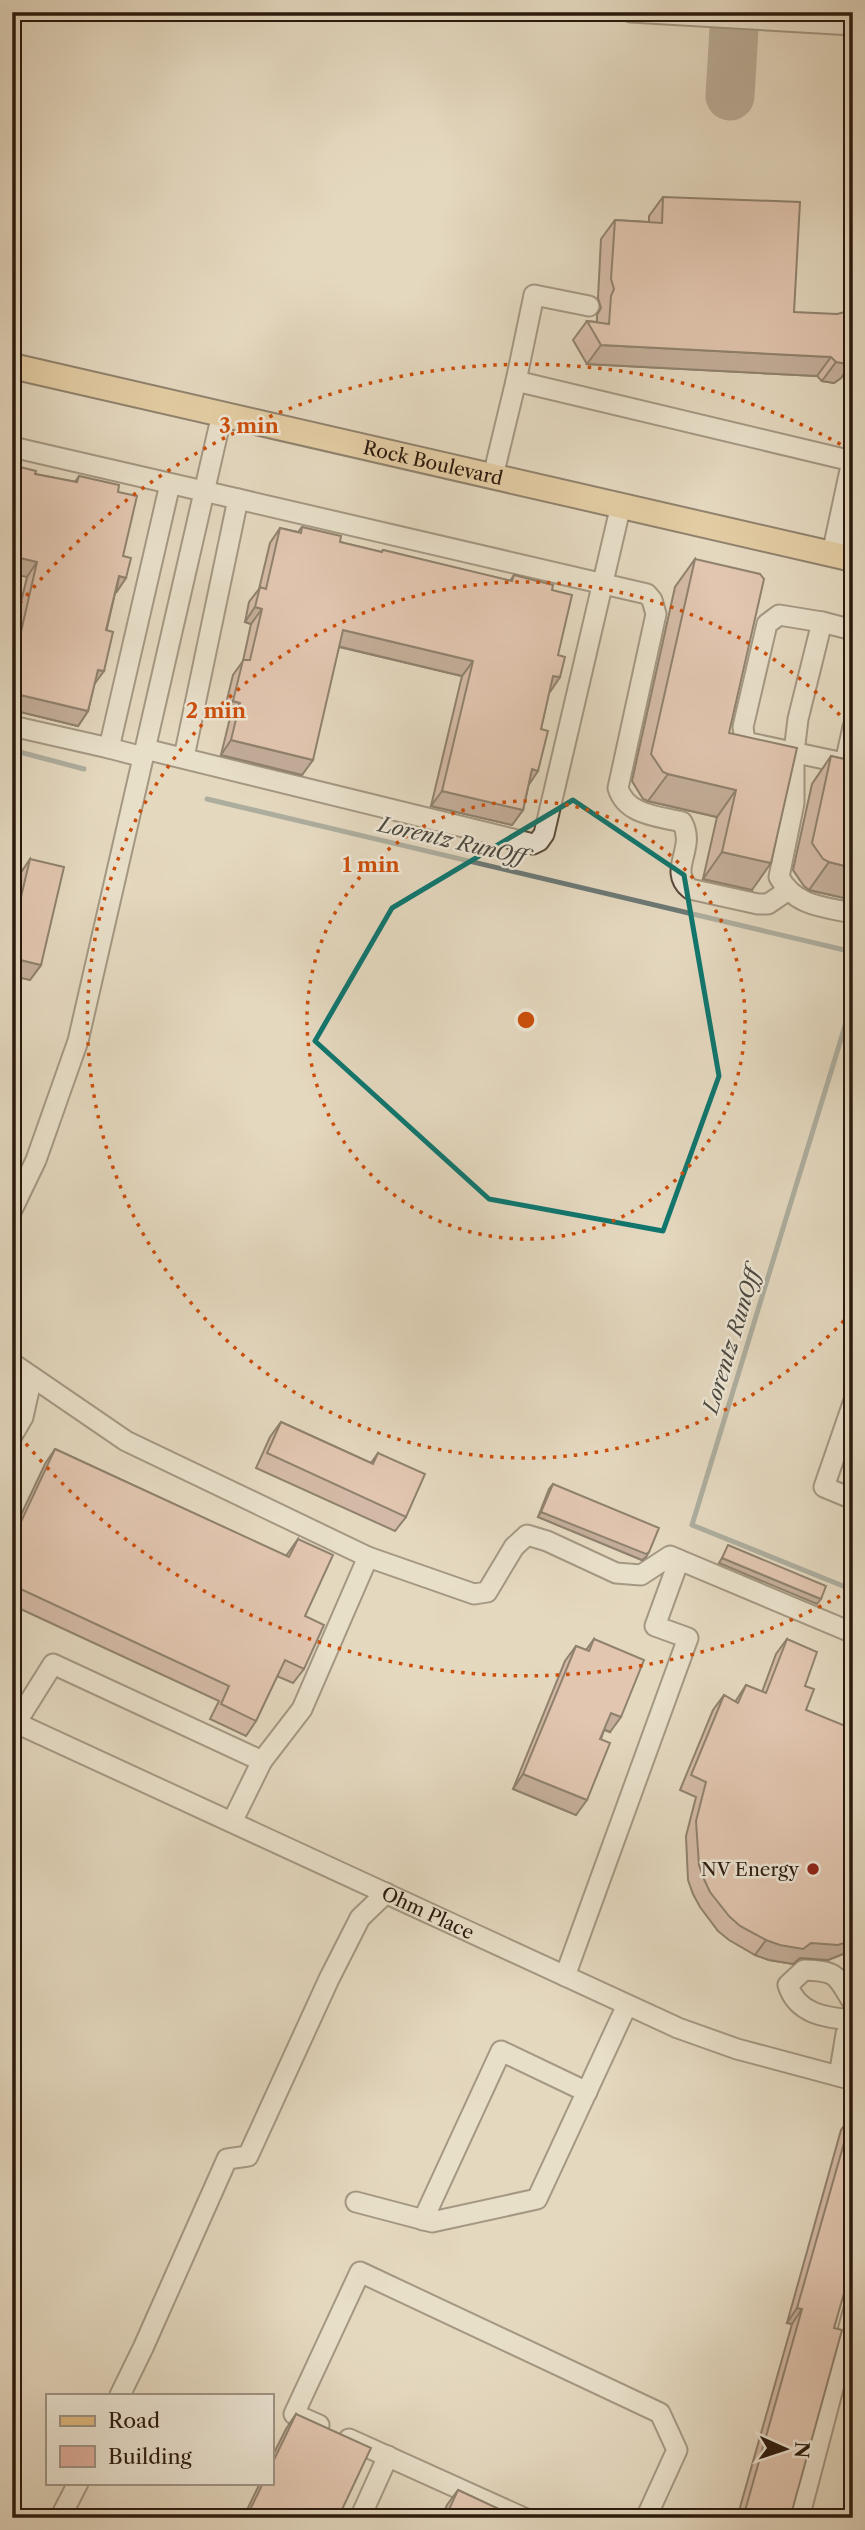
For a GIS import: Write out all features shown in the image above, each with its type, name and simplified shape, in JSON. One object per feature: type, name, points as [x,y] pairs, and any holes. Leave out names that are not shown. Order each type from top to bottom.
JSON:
[{"type":"main road","name":"Rock Boulevard","points":[[12,366],[842,556]]},
{"type":"street","points":[[631,12],[853,25]]},
{"type":"street","points":[[493,476],[534,295],[589,306]]},
{"type":"street","points":[[516,381],[852,461],[842,556]]},
{"type":"street","points":[[12,1210],[36,1160],[78,1041],[222,414]]},
{"type":"street","points":[[12,447],[647,594],[656,614],[618,788],[620,795],[635,811],[682,822],[688,836],[680,876],[690,889],[758,904],[768,904],[787,891]]},
{"type":"street","points":[[109,748],[170,484]]},
{"type":"street","points":[[184,757],[238,499]]},
{"type":"street","points":[[12,726],[109,748],[184,757],[533,844],[544,834],[621,505]]},
{"type":"street","points":[[853,630],[779,615],[767,624],[743,727],[745,742],[849,764],[853,727]]},
{"type":"street","points":[[822,622],[798,719],[794,752],[794,803],[779,877],[787,891],[812,905],[853,913]]},
{"type":"street","points":[[12,1363],[126,1441],[368,1557],[474,1594],[487,1592],[514,1547],[527,1535],[547,1541],[616,1573],[640,1575],[670,1556],[853,1633]]},
{"type":"street","points":[[12,1436],[23,1417],[32,1377]]},
{"type":"street","points":[[853,1403],[824,1487],[853,1499]]},
{"type":"street","points":[[232,1822],[262,1761],[302,1709],[368,1557]]},
{"type":"street","points":[[565,1976],[688,1638],[655,1626],[679,1560]]},
{"type":"street","points":[[14,1722],[53,1664],[262,1761]]},
{"type":"street","name":"Ohm Place","points":[[14,1722],[678,2028],[737,2049],[846,2078]]},
{"type":"street","points":[[120,2394],[227,2159],[248,2156],[360,1918],[386,1893]]},
{"type":"street","points":[[846,2078],[846,2034],[853,2021],[806,2011],[792,1998],[788,1985],[804,1970],[827,1971],[838,1978],[853,2003]]},
{"type":"street","points":[[356,2202],[432,2222],[537,2199],[627,2005]]},
{"type":"street","points":[[423,2220],[501,2051],[587,2091]]},
{"type":"street","points":[[524,2518],[294,2414],[360,2272],[660,2413],[677,2449],[646,2518]]},
{"type":"street","points":[[799,2518],[846,2362],[853,2312]]},
{"type":"street","points":[[360,2518],[388,2456]]},
{"type":"street","points":[[60,2518],[77,2484]]},
{"type":"highlighted area","points":[[573,800],[684,875],[719,1076],[663,1231],[489,1199],[315,1041],[392,908]]},
{"type":"building","points":[[663,197],[800,202],[794,312],[837,314],[849,311],[853,314],[853,360],[848,364],[836,362],[831,357],[601,345],[587,321],[609,324],[614,289],[611,279],[615,220],[662,223]]},
{"type":"building","points":[[12,465],[36,471],[35,474],[77,482],[79,476],[119,485],[118,492],[137,496],[123,556],[131,558],[126,578],[119,576],[106,630],[113,632],[104,671],[98,670],[88,711],[12,693],[12,671],[37,562],[12,556]]},
{"type":"building","points":[[302,527],[341,536],[340,542],[512,581],[514,575],[553,585],[552,590],[572,595],[558,655],[565,657],[560,677],[553,676],[541,729],[548,731],[538,771],[532,769],[523,810],[442,791],[473,661],[343,630],[313,760],[231,740],[240,703],[233,701],[243,660],[250,660],[262,609],[255,607],[260,587],[266,589],[280,528],[301,533]]},
{"type":"building","points":[[695,559],[760,574],[764,579],[729,733],[797,748],[771,863],[722,852],[736,790],[663,772],[651,754]]},
{"type":"building","points":[[831,756],[853,761],[853,868],[823,859],[812,843]]},
{"type":"building","points":[[30,859],[64,867],[41,965],[12,958],[12,935]]},
{"type":"building","points":[[281,1422],[373,1464],[378,1453],[425,1474],[406,1517],[267,1453]]},
{"type":"building","points":[[55,1449],[289,1557],[298,1539],[333,1555],[305,1616],[324,1625],[304,1669],[285,1660],[256,1721],[221,1704],[229,1686],[12,1585],[12,1541]]},
{"type":"building","points":[[553,1484],[659,1528],[649,1552],[646,1554],[541,1512]]},
{"type":"building","points":[[728,1545],[826,1586],[821,1599],[722,1558]]},
{"type":"building","points":[[594,1639],[644,1660],[621,1717],[611,1713],[600,1739],[610,1743],[587,1800],[523,1774],[576,1646],[589,1651]]},
{"type":"building","points":[[787,1639],[817,1652],[805,1686],[814,1689],[806,1710],[853,1729],[853,1940],[838,1945],[811,1943],[803,1949],[766,1940],[740,1926],[710,1892],[699,1865],[696,1821],[706,1782],[691,1775],[724,1695],[738,1703],[746,1685],[766,1693]]},
{"type":"building","points":[[852,2115],[853,2262],[834,2328],[842,2330],[790,2518],[743,2518],[802,2309],[797,2308]]},
{"type":"building","points":[[296,2414],[371,2448],[338,2518],[246,2518],[263,2484],[273,2484],[273,2462]]},
{"type":"building","points":[[458,2490],[518,2518],[445,2518]]},
{"type":"waterway","name":"Lorentz RunOff","points":[[12,750],[84,769]]},
{"type":"waterway","name":"Lorentz RunOff","points":[[207,799],[853,952]]},
{"type":"waterway","name":"Lorentz RunOff","points":[[853,1000],[692,1525],[853,1590]]},
{"type":"taxiway","points":[[730,96],[735,12]]},
{"type":"place","name":"NV Energy","points":[[813,1869]]}]
